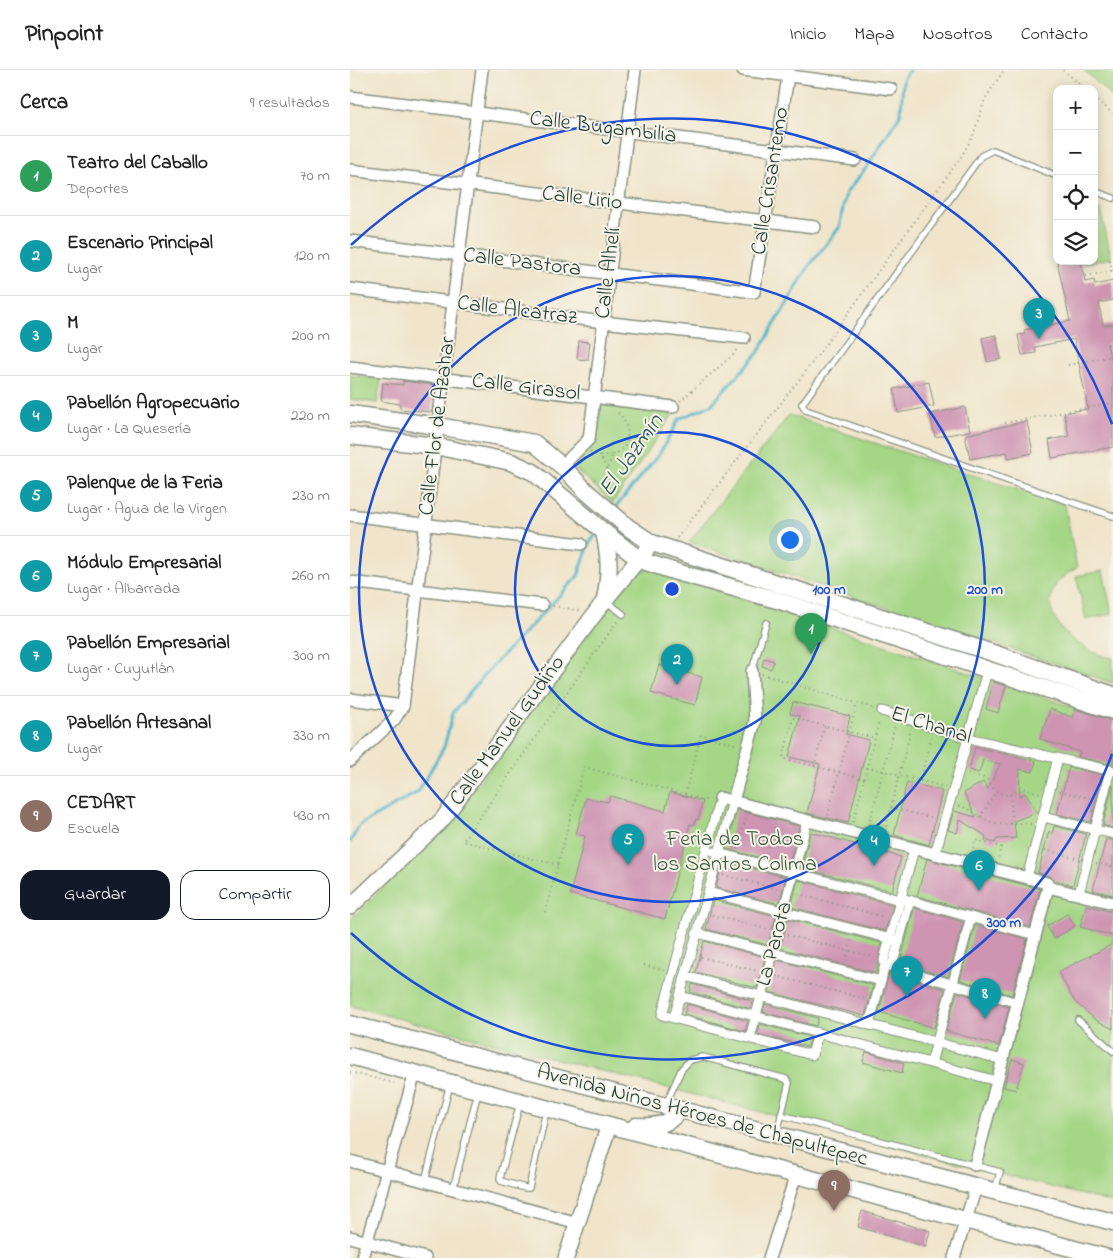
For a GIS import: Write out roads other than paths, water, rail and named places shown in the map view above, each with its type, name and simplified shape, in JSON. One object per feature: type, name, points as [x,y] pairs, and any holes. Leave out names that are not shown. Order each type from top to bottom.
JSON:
[{"type":"main road","points":[[350,414],[438,426],[534,443],[562,466],[587,492],[610,508],[629,528],[652,543],[993,653],[1113,695]]},
{"type":"main road","points":[[350,436],[435,446],[511,462],[533,472],[640,560],[777,600],[1113,711]]},
{"type":"main road","points":[[600,529],[610,559],[605,600]]},
{"type":"main road","name":"Avenida Niños Héroes de Chapultepec","points":[[350,1024],[1113,1222]]},
{"type":"main road","name":"Avenida Niños Héroes de Chapultepec","points":[[350,1056],[1108,1258]]},
{"type":"main road","points":[[609,1125],[656,1126],[673,1119],[673,1108]]},
{"type":"street","name":"Calle Flor de Azahar","points":[[403,706],[482,70]]},
{"type":"street","name":"Calle Alhelí","points":[[562,466],[589,439],[635,70]]},
{"type":"street","points":[[743,70],[788,73],[891,88]]},
{"type":"street","name":"Calle Crisantemo","points":[[754,292],[788,73]]},
{"type":"street","name":"Calle Bugambilia","points":[[350,96],[855,160]]},
{"type":"street","name":"Calle Lirio","points":[[350,170],[814,227]]},
{"type":"street","name":"Calle Pastora","points":[[350,242],[754,292]]},
{"type":"street","name":"Calle Alcatraz","points":[[350,289],[744,338]]},
{"type":"street","name":"Calle Girasol","points":[[350,367],[673,407]]},
{"type":"street","points":[[350,515],[581,544]]},
{"type":"street","name":"Calle Manuel Gudiño","points":[[350,907],[442,820],[595,613],[652,543]]},
{"type":"street","points":[[350,582],[542,605]]},
{"type":"street","points":[[674,1018],[755,721],[752,671]]},
{"type":"street","points":[[935,854],[986,675]]},
{"type":"street","points":[[350,699],[403,706],[394,720],[350,761]]},
{"type":"street","name":"El Chanal","points":[[882,711],[968,738],[1112,771]]},
{"type":"street","points":[[1027,878],[1058,758]]},
{"type":"street","points":[[1079,894],[1102,801],[1112,771]]},
{"type":"street","points":[[818,1033],[812,1055],[662,1015],[719,801],[733,801],[1027,878],[1113,903]]},
{"type":"street","points":[[1043,817],[1113,834]]},
{"type":"street","name":"La Parota","points":[[750,1038],[807,821]]},
{"type":"street","points":[[914,849],[894,940],[884,960],[889,966],[1018,1003]]},
{"type":"street","points":[[706,850],[904,899],[1035,935]]},
{"type":"street","points":[[975,1165],[1047,885]]},
{"type":"street","points":[[708,892],[894,940]]},
{"type":"street","points":[[894,940],[895,919],[904,899]]},
{"type":"street","points":[[931,1064],[971,917]]},
{"type":"street","points":[[697,933],[881,981]]},
{"type":"street","points":[[869,1024],[881,981],[889,966]]},
{"type":"street","points":[[686,976],[1003,1060]]},
{"type":"street","points":[[680,996],[997,1081]]},
{"type":"street","points":[[362,1258],[415,1073]]},
{"type":"street","points":[[566,1258],[609,1125]]},
{"type":"street","points":[[350,1161],[578,1223]]},
{"type":"street","points":[[769,1258],[796,1174]]},
{"type":"street","points":[[954,1258],[976,1187]]},
{"type":"street","points":[[350,1237],[425,1258]]},
{"type":"lane","points":[[1055,175],[993,150],[981,156],[802,404],[806,410],[1009,482],[1113,516]]},
{"type":"lane","points":[[1098,192],[1113,198]]},
{"type":"lane","points":[[605,600],[622,614]]},
{"type":"lane","points":[[752,671],[766,623]]},
{"type":"lane","points":[[1078,1020],[1113,1050]]},
{"type":"lane","points":[[673,1108],[681,1070],[690,1060],[703,1057],[786,1079],[789,1083],[776,1135]]},
{"type":"lane","points":[[425,1181],[450,1082]]},
{"type":"lane","points":[[453,1189],[479,1090]]},
{"type":"lane","points":[[521,1101],[500,1178],[502,1181],[525,1188],[529,1188],[547,1108]]},
{"type":"lane","points":[[781,1115],[1000,1172],[995,1192]]},
{"type":"waterway","name":"El Jazmín","points":[[615,508],[660,453],[679,419],[711,405],[758,353],[809,266],[839,228],[846,193],[866,168],[901,113],[903,80],[909,70]]},
{"type":"waterway","name":"El Jazmín","points":[[350,842],[360,825],[418,792],[444,747],[453,713],[486,673],[578,576],[589,544],[597,533]]},
{"type":"place","name":"M","points":[[1039,339]]},
{"type":"place","name":"Teatro del Caballo","points":[[811,654]]},
{"type":"place","name":"Escenario Principal","points":[[677,685]]},
{"type":"place","name":"Palenque de la Feria","points":[[628,865]]},
{"type":"place","name":"Pabellón Agropecuario","points":[[874,866]]},
{"type":"place","name":"Módulo Empresarial","points":[[979,891]]},
{"type":"place","name":"Pabellón Empresarial","points":[[907,997]]},
{"type":"place","name":"Pabellón Artesanal","points":[[985,1019]]},
{"type":"place","name":"CEDART","points":[[834,1211]]},
{"type":"park label","name":"Feria de Todos los Santos Colima","points":[[735,852]]}]
